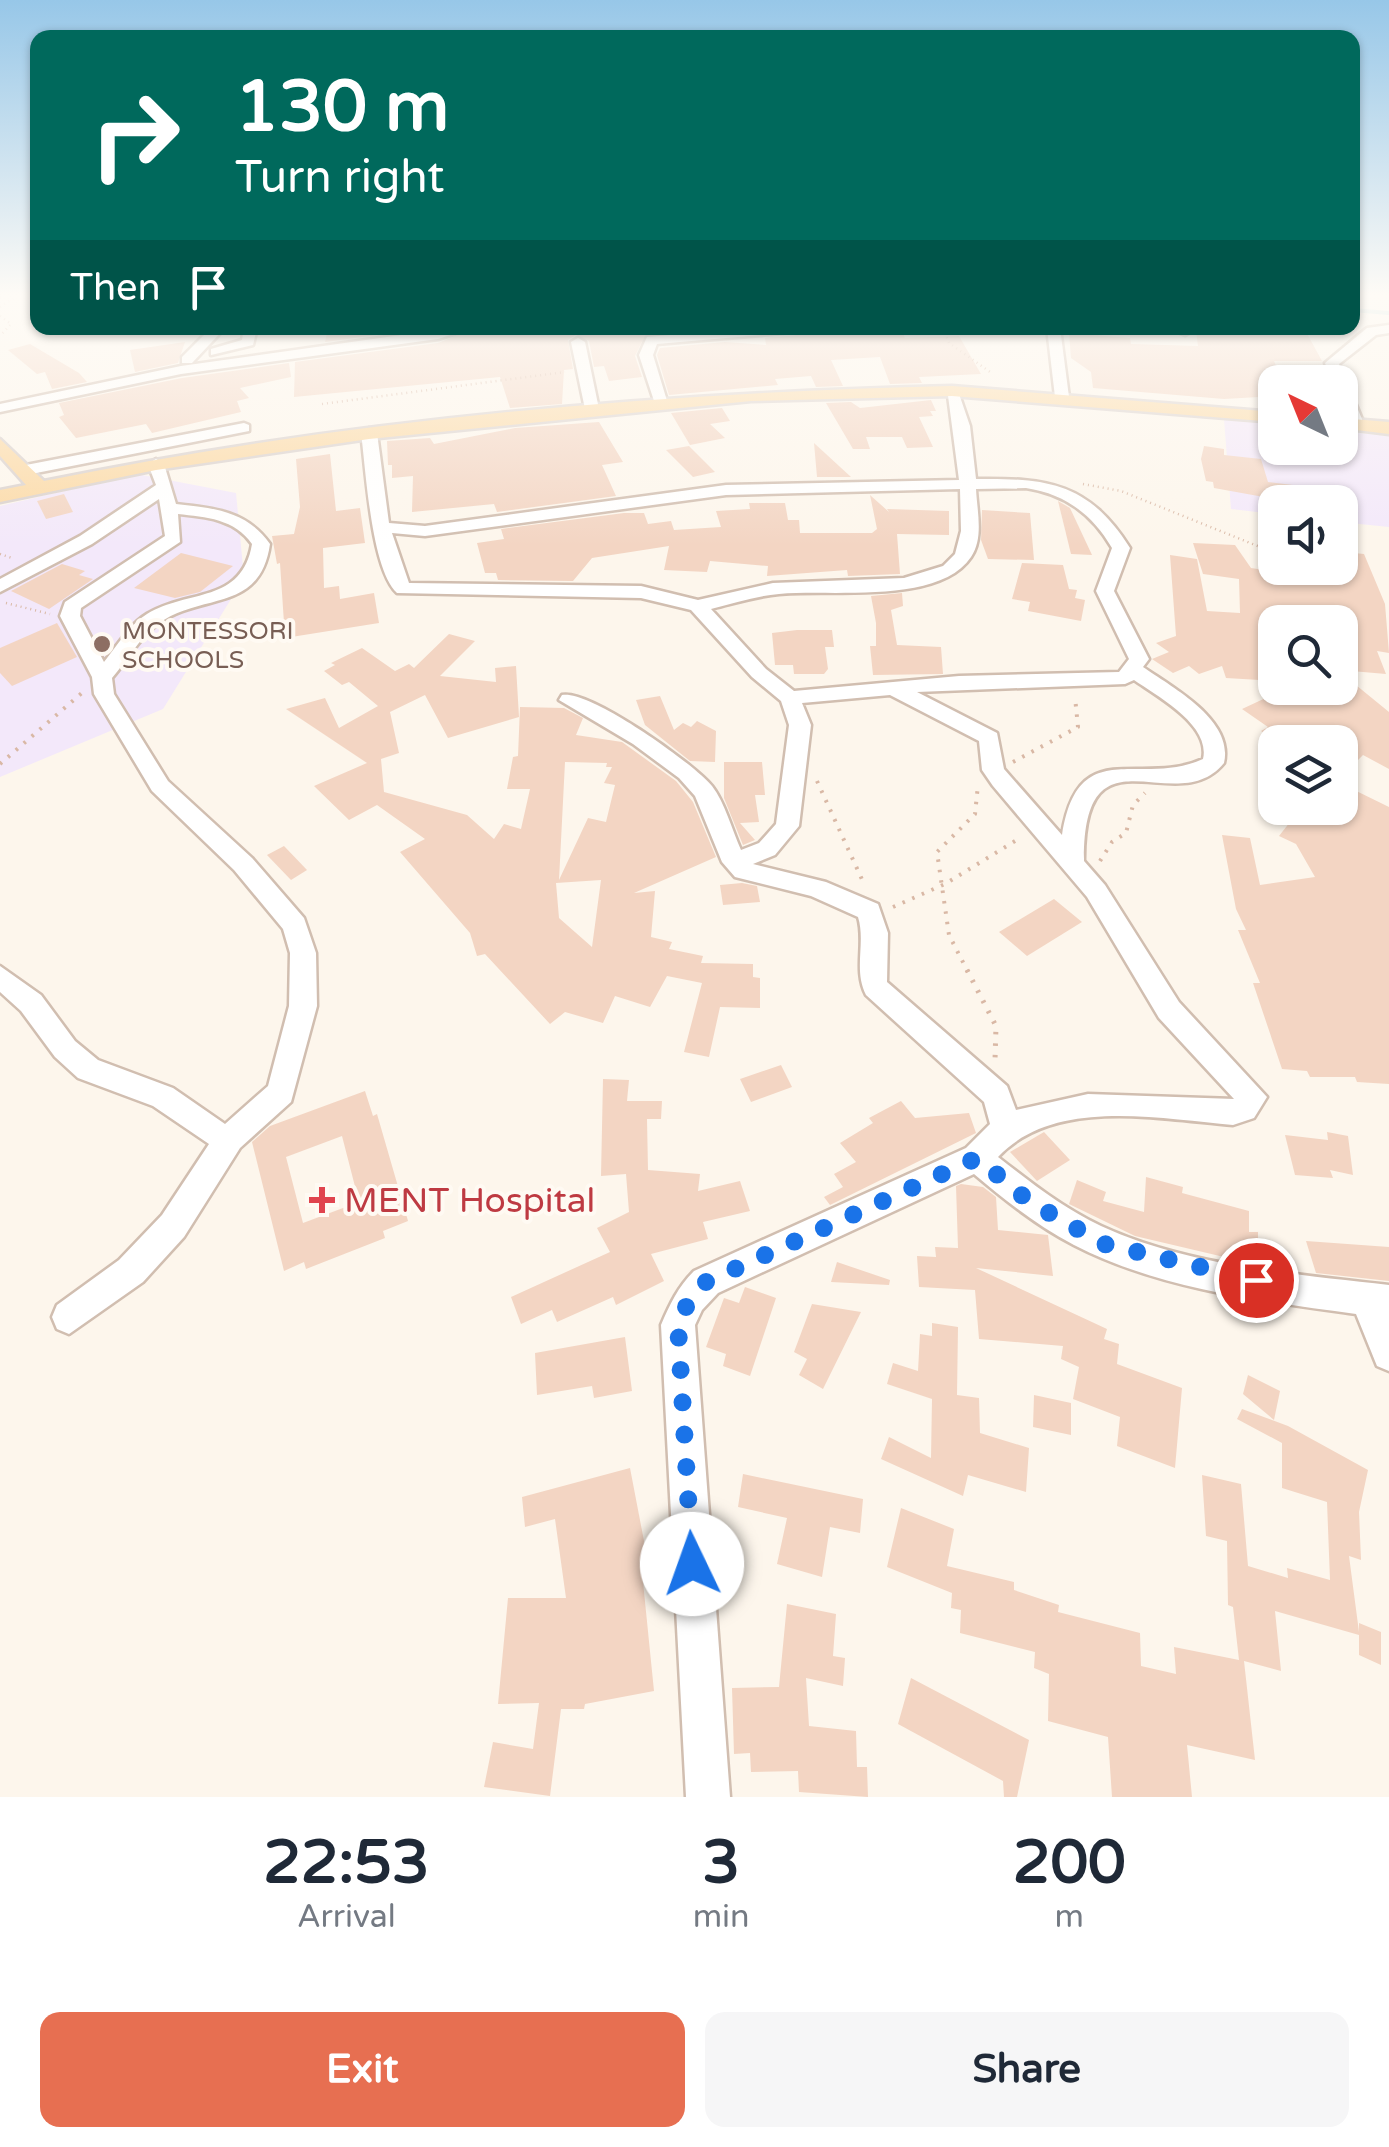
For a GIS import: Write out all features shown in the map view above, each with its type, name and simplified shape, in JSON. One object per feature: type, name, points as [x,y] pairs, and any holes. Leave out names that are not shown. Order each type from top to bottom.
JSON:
[{"type":"main road","points":[[0,496],[32,479],[163,486],[369,433],[592,408],[820,393],[952,390],[1258,415]]},
{"type":"main road","points":[[1358,425],[1389,428]]},
{"type":"main road","points":[[0,445],[32,479]]},
{"type":"street","points":[[111,384],[127,379]]},
{"type":"street","points":[[0,408],[142,379]]},
{"type":"street","points":[[586,379],[592,408]]},
{"type":"street","points":[[653,379],[660,404]]},
{"type":"street","points":[[1060,379],[1062,397]]},
{"type":"street","points":[[369,433],[381,527],[399,586],[410,591],[641,592],[698,606],[773,589],[910,583],[949,571],[963,556],[971,530],[962,415],[952,390]]},
{"type":"street","points":[[32,479],[244,428]]},
{"type":"street","points":[[381,527],[425,531],[726,490],[839,484],[1026,483],[1064,491],[1104,522],[1120,548],[1105,592],[1139,659],[1134,670],[1110,681],[891,686],[790,698]]},
{"type":"street","points":[[0,586],[86,540],[163,486]]},
{"type":"street","points":[[69,1317],[132,1271],[172,1226],[229,1139],[281,1093],[303,1006],[295,926],[267,890],[160,786],[104,694],[102,678],[70,616],[72,606],[172,540],[163,486]]},
{"type":"street","points":[[102,678],[150,621],[240,587],[257,568],[260,540],[223,514],[163,486]]},
{"type":"street","points":[[698,606],[759,673],[790,698],[800,725],[800,757],[787,826],[767,849],[734,862]]},
{"type":"street","points":[[1072,863],[1071,839],[1079,810],[1099,780],[1111,775],[1159,779],[1197,772],[1213,763],[1216,750],[1191,713],[1134,670]]},
{"type":"street","points":[[708,1797],[678,1325],[690,1298],[706,1282],[977,1158],[1006,1128],[1024,1118],[1085,1107],[1233,1112],[1251,1103],[1250,1090],[1169,1010],[1096,890],[1045,836],[994,768],[992,747],[981,732],[891,686]]},
{"type":"street","points":[[569,700],[641,739],[687,773],[704,794],[734,862],[751,874],[817,888],[869,911],[878,936],[872,970],[876,986],[997,1095],[1006,1128]]},
{"type":"street","points":[[0,978],[31,1004],[64,1049],[88,1069],[163,1097],[207,1130],[229,1139]]},
{"type":"street","points":[[977,1158],[1030,1202],[1104,1244],[1207,1270],[1378,1300],[1389,1354]]},
{"type":"path","points":[[322,404],[522,379]]},
{"type":"path","points":[[1079,484],[1121,491],[1158,510],[1258,545]]},
{"type":"path","points":[[0,600],[29,612],[70,616]]},
{"type":"path","points":[[0,764],[102,678]]},
{"type":"path","points":[[997,1095],[996,1026],[949,936],[945,884],[937,852],[974,814],[981,778],[994,768],[1022,761],[1043,744],[1078,727],[1077,681]]},
{"type":"path","points":[[800,757],[832,807],[866,890],[869,911],[899,905],[945,884],[1014,840],[1045,836]]},
{"type":"path","points":[[1096,890],[1104,852],[1126,833],[1132,805],[1159,779]]},
{"type":"shaded area","points":[[1224,419],[1258,422],[1258,465],[1358,465],[1358,433],[1389,436],[1389,527],[1358,524],[1358,485],[1258,485],[1258,512],[1231,509]]},
{"type":"shaded area","name":"MONTESSORI SCHOOLS","points":[[137,474],[236,493],[244,578],[163,709],[0,777],[0,506]]},
{"type":"building","points":[[48,379],[87,382],[52,389]]},
{"type":"building","points":[[178,379],[282,379],[240,388],[249,398],[237,401],[241,412],[152,433],[146,424],[76,438],[59,417],[64,415],[59,403]]},
{"type":"building","points":[[295,379],[481,379],[294,397]]},
{"type":"building","points":[[501,379],[563,379],[562,404],[510,408]]},
{"type":"building","points":[[664,379],[777,379],[778,385],[669,395]]},
{"type":"building","points":[[812,379],[840,379],[843,386],[816,387]]},
{"type":"building","points":[[888,379],[920,379],[922,383],[890,384]]},
{"type":"building","points":[[1092,379],[1258,379],[1258,397],[1224,399],[1093,388]]},
{"type":"building","points":[[931,400],[936,411],[930,411],[933,416],[919,417],[933,447],[907,448],[902,437],[866,437],[870,449],[853,449],[826,403],[851,402],[860,408]]},
{"type":"building","points":[[722,408],[730,421],[710,424],[725,438],[690,445],[671,413]]},
{"type":"building","points":[[599,422],[623,462],[602,465],[616,496],[497,512],[494,504],[412,512],[413,476],[392,478],[392,465],[388,465],[387,441],[430,438],[434,444],[515,428]]},
{"type":"building","points":[[814,443],[851,477],[817,477]]},
{"type":"building","points":[[689,446],[715,472],[693,477],[666,450]]},
{"type":"building","points":[[1204,446],[1224,449],[1224,455],[1258,459],[1268,482],[1293,485],[1258,485],[1258,496],[1214,488],[1213,482],[1206,481],[1201,459]]},
{"type":"building","points":[[330,454],[336,511],[360,508],[365,543],[323,548],[324,588],[339,586],[340,599],[374,593],[379,623],[285,638],[280,563],[277,564],[272,536],[294,534],[300,507],[296,459]]},
{"type":"building","points":[[64,494],[73,512],[46,519],[37,501]]},
{"type":"building","points":[[870,495],[889,512],[887,509],[949,511],[949,535],[897,534],[900,574],[848,576],[847,570],[767,576],[768,566],[710,561],[707,572],[664,570],[669,546],[592,558],[573,581],[498,580],[496,573],[485,573],[477,543],[504,539],[501,529],[624,513],[644,513],[648,524],[671,521],[674,530],[721,527],[716,511],[750,509],[749,503],[785,503],[788,520],[799,520],[800,533],[872,533],[877,529]]},
{"type":"building","points":[[1058,501],[1070,508],[1092,555],[1071,554]]},
{"type":"building","points":[[982,510],[1030,513],[1034,560],[988,559],[981,540]]},
{"type":"building","points":[[1193,543],[1235,545],[1251,568],[1258,569],[1258,585],[1358,585],[1358,553],[1364,554],[1385,604],[1389,653],[1377,651],[1386,674],[1358,672],[1358,605],[1258,605],[1258,680],[1226,678],[1222,666],[1199,674],[1189,666],[1173,673],[1152,659],[1169,652],[1156,643],[1176,636],[1170,555],[1197,559],[1207,611],[1240,613],[1239,579],[1203,574]]},
{"type":"building","points":[[181,553],[233,566],[200,592],[175,598],[134,588]]},
{"type":"building","points":[[1022,563],[1063,565],[1069,589],[1077,590],[1075,598],[1085,600],[1081,621],[1028,611],[1030,602],[1012,599]]},
{"type":"building","points":[[62,564],[85,571],[79,575],[93,579],[49,609],[11,591]]},
{"type":"building","points":[[902,593],[903,606],[891,610],[897,645],[941,647],[943,674],[873,675],[870,646],[876,646],[876,623],[871,596]]},
{"type":"building","points":[[57,623],[77,657],[12,686],[0,673],[0,648]]},
{"type":"building","points":[[832,630],[834,647],[825,647],[828,669],[824,674],[794,674],[793,665],[775,665],[772,633]]},
{"type":"building","points":[[449,634],[475,641],[440,676],[496,682],[495,668],[516,666],[519,717],[448,738],[425,695],[390,712],[399,753],[381,759],[384,792],[467,815],[494,839],[504,824],[521,829],[530,789],[507,789],[513,757],[518,756],[520,707],[564,708],[583,718],[576,735],[622,742],[676,781],[693,802],[716,857],[634,893],[655,891],[651,937],[672,942],[669,949],[703,956],[701,963],[753,964],[753,977],[760,978],[760,1008],[720,1007],[709,1057],[684,1052],[702,983],[667,976],[650,1007],[615,996],[603,1023],[565,1012],[550,1024],[485,954],[477,956],[470,933],[400,852],[425,839],[377,805],[349,820],[314,786],[367,763],[286,709],[325,698],[339,728],[378,706],[349,682],[342,685],[324,671],[335,665],[331,663],[362,648],[395,671],[409,664],[414,668]],"holes":[[[565,762],[607,763],[606,767],[612,767],[604,783],[615,785],[606,822],[588,818],[559,880]],[[601,880],[592,947],[559,918],[556,883]]]},
{"type":"building","points":[[1358,687],[1389,712],[1389,769],[1363,755],[1358,760],[1358,725],[1265,725],[1242,709],[1258,702],[1258,705],[1358,705]]},
{"type":"building","points":[[660,696],[674,730],[683,723],[691,727],[697,721],[716,731],[715,762],[690,761],[645,725],[636,700]]},
{"type":"building","points":[[724,762],[762,762],[765,795],[755,795],[759,822],[740,823],[755,840],[743,845],[724,798]]},
{"type":"building","points":[[1358,792],[1389,807],[1389,1084],[1357,1082],[1355,1077],[1310,1077],[1307,1071],[1282,1069],[1253,983],[1260,983],[1238,930],[1246,930],[1236,909],[1222,835],[1250,838],[1260,885],[1315,877],[1296,844],[1279,836],[1288,825],[1358,825]]},
{"type":"building","points":[[284,846],[307,870],[291,880],[267,855]]},
{"type":"building","points":[[720,885],[757,886],[760,902],[723,905]]},
{"type":"building","points":[[1054,899],[1082,922],[1027,956],[999,932]]},
{"type":"building","points":[[781,1065],[792,1087],[751,1102],[740,1079]]},
{"type":"building","points":[[603,1079],[629,1080],[627,1101],[662,1101],[661,1119],[647,1119],[648,1170],[700,1174],[698,1191],[740,1181],[750,1211],[703,1222],[708,1239],[651,1254],[664,1281],[616,1305],[613,1297],[557,1322],[552,1310],[521,1324],[511,1297],[610,1252],[597,1228],[629,1212],[626,1174],[601,1176]]},
{"type":"building","points":[[365,1091],[373,1116],[377,1114],[408,1221],[383,1231],[385,1238],[306,1269],[304,1262],[284,1271],[252,1142],[270,1126]],"holes":[[[342,1136],[359,1202],[303,1223],[286,1157]]]},
{"type":"building","points":[[901,1101],[915,1118],[969,1113],[976,1133],[830,1205],[824,1197],[843,1187],[834,1174],[856,1162],[840,1143],[873,1123],[869,1118]]},
{"type":"building","points":[[1044,1132],[1070,1160],[1037,1181],[1010,1152]]},
{"type":"building","points":[[1327,1132],[1348,1136],[1353,1175],[1330,1170],[1333,1178],[1295,1175],[1285,1135],[1328,1140]]},
{"type":"building","points":[[1146,1177],[1183,1187],[1182,1193],[1249,1211],[1249,1232],[1258,1232],[1258,1265],[1135,1236],[1069,1204],[1077,1180],[1106,1192],[1103,1201],[1144,1212]]},
{"type":"building","points":[[956,1186],[983,1187],[996,1197],[998,1230],[1048,1235],[1053,1276],[976,1268],[1107,1329],[1104,1339],[1119,1344],[1117,1364],[1182,1388],[1175,1468],[1117,1446],[1120,1417],[1073,1399],[1079,1367],[1061,1359],[1063,1346],[979,1339],[975,1290],[919,1287],[917,1256],[936,1257],[935,1247],[958,1248]]},
{"type":"building","points":[[1306,1241],[1389,1247],[1389,1281],[1316,1273]]},
{"type":"building","points":[[837,1262],[890,1280],[889,1285],[831,1282]]},
{"type":"building","points":[[745,1287],[776,1298],[750,1376],[723,1366],[726,1354],[706,1347],[724,1298],[739,1303]]},
{"type":"building","points":[[812,1304],[861,1312],[823,1389],[799,1375],[807,1359],[794,1352]]},
{"type":"building","points":[[932,1323],[958,1327],[957,1395],[979,1398],[980,1433],[1029,1448],[1026,1492],[968,1475],[963,1496],[881,1459],[889,1437],[931,1458],[932,1399],[887,1384],[893,1363],[918,1371],[920,1334],[932,1336]]},
{"type":"building","points":[[625,1337],[632,1391],[594,1398],[592,1386],[537,1395],[535,1353]]},
{"type":"building","points":[[1248,1375],[1280,1391],[1274,1420],[1243,1394]]},
{"type":"building","points":[[1034,1395],[1071,1403],[1071,1435],[1033,1427]]},
{"type":"building","points":[[1242,1409],[1288,1426],[1368,1470],[1359,1512],[1361,1560],[1349,1556],[1359,1632],[1359,1623],[1381,1632],[1381,1665],[1359,1655],[1359,1635],[1275,1611],[1281,1671],[1244,1661],[1255,1760],[1187,1745],[1192,1797],[1112,1797],[1108,1737],[1048,1721],[1049,1674],[1034,1668],[1035,1652],[960,1633],[961,1610],[951,1608],[952,1593],[887,1567],[901,1508],[954,1529],[947,1566],[1014,1582],[1014,1590],[1059,1605],[1058,1612],[1140,1633],[1141,1666],[1176,1674],[1174,1647],[1239,1660],[1233,1607],[1228,1605],[1227,1541],[1206,1536],[1202,1475],[1241,1484],[1248,1566],[1288,1578],[1287,1568],[1330,1580],[1327,1502],[1282,1488],[1282,1443],[1237,1419]]},
{"type":"building","points":[[630,1468],[644,1541],[647,1571],[642,1572],[654,1691],[585,1704],[584,1709],[561,1709],[550,1796],[484,1787],[493,1742],[533,1749],[539,1703],[498,1704],[508,1598],[566,1598],[555,1519],[525,1527],[522,1497]]},
{"type":"building","points":[[743,1474],[863,1499],[860,1533],[830,1527],[822,1577],[777,1564],[787,1518],[738,1507]]},
{"type":"building","points":[[787,1604],[836,1614],[833,1656],[845,1658],[843,1686],[806,1678],[809,1726],[856,1731],[857,1767],[867,1767],[868,1797],[799,1792],[798,1771],[751,1772],[750,1753],[734,1754],[732,1688],[779,1687]]},
{"type":"building","points":[[911,1678],[1029,1740],[1017,1797],[1004,1797],[1003,1781],[898,1724]]},
{"type":"place","name":"MONTESSORI SCHOOLS","points":[[102,644]]},
{"type":"place","name":"MENT Hospital","points":[[322,1200]]},
{"type":"route","points":[[692,1564],[678,1325],[690,1298],[706,1282],[977,1158],[1030,1202],[1104,1244],[1256,1280]]}]
